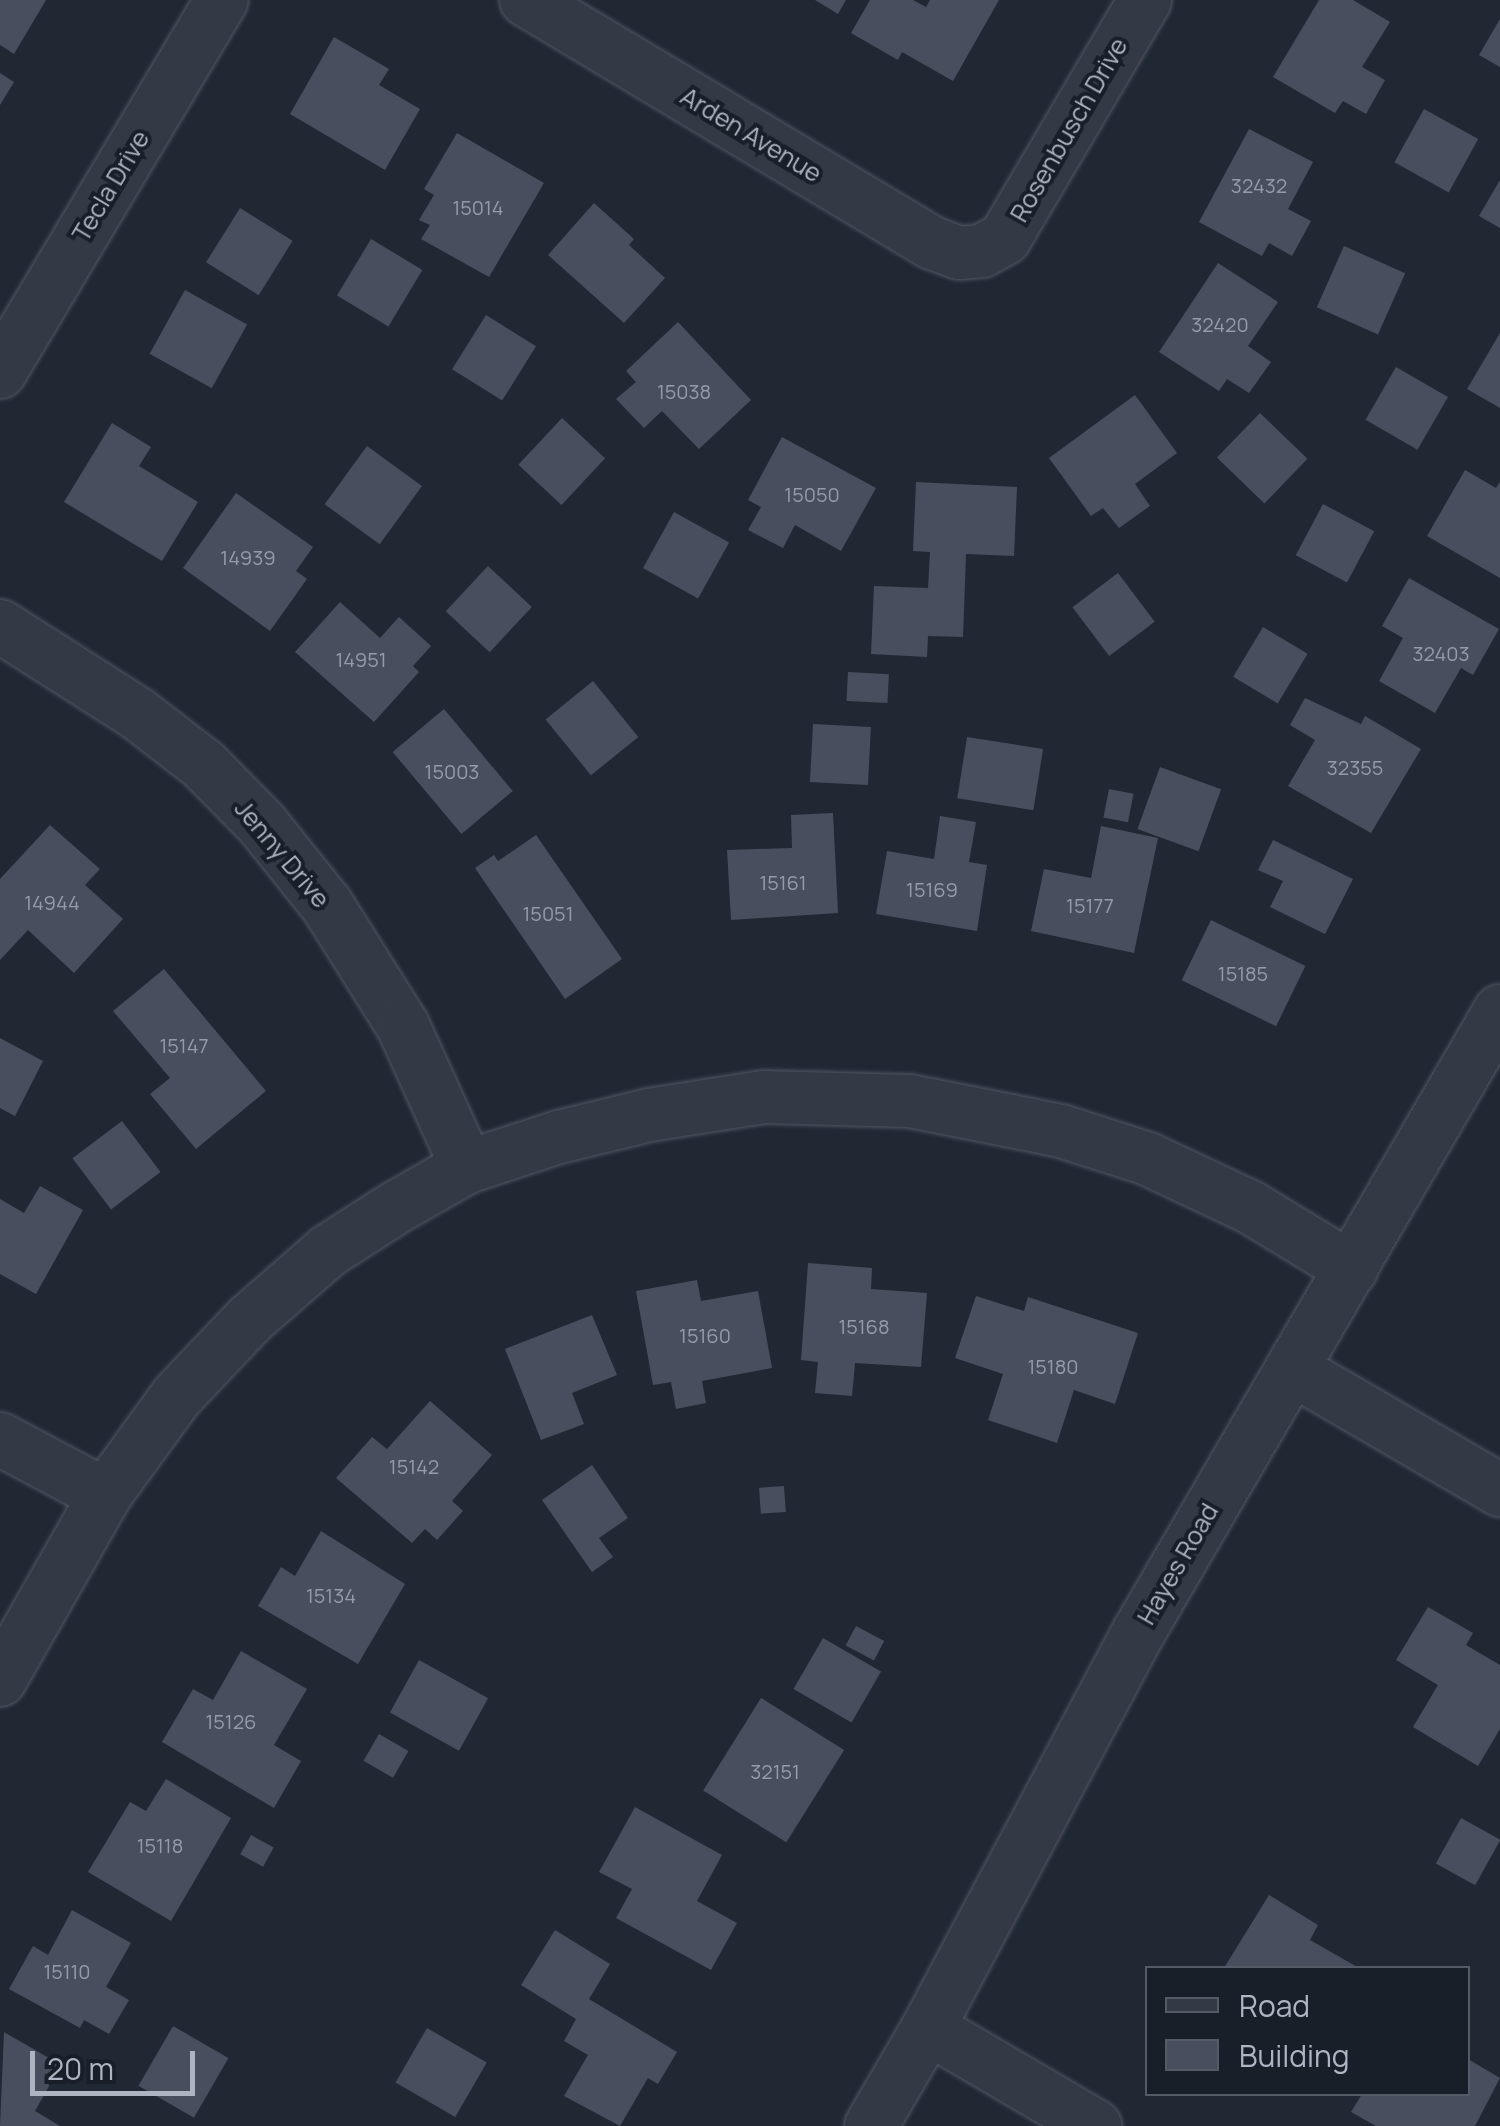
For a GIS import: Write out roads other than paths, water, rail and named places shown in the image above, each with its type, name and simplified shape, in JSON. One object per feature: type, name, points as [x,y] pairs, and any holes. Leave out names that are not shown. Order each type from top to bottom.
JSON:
[{"type":"street","name":"Tecla Drive","points":[[0,372],[222,0]]},
{"type":"street","name":"Arden Avenue","points":[[526,0],[932,243],[958,252],[982,251]]},
{"type":"street","name":"Rosenbusch Drive","points":[[982,251],[1005,238],[1020,216],[1145,0]]},
{"type":"street","name":"Jenny Drive","points":[[0,626],[138,714],[204,765],[262,824],[327,904],[402,1026],[467,1166]]},
{"type":"street","name":"Hayes Road","points":[[871,2126],[928,2028],[1136,1634],[1500,1011]]},
{"type":"street","points":[[0,1680],[105,1496],[178,1396],[249,1320],[328,1251],[467,1166],[649,1115],[764,1097],[910,1102],[1061,1131],[1148,1159],[1250,1207],[1352,1269]]},
{"type":"street","points":[[1292,1369],[1500,1490]]},
{"type":"street","points":[[0,1439],[105,1496]]},
{"type":"street","points":[[928,2028],[1095,2126]]}]
